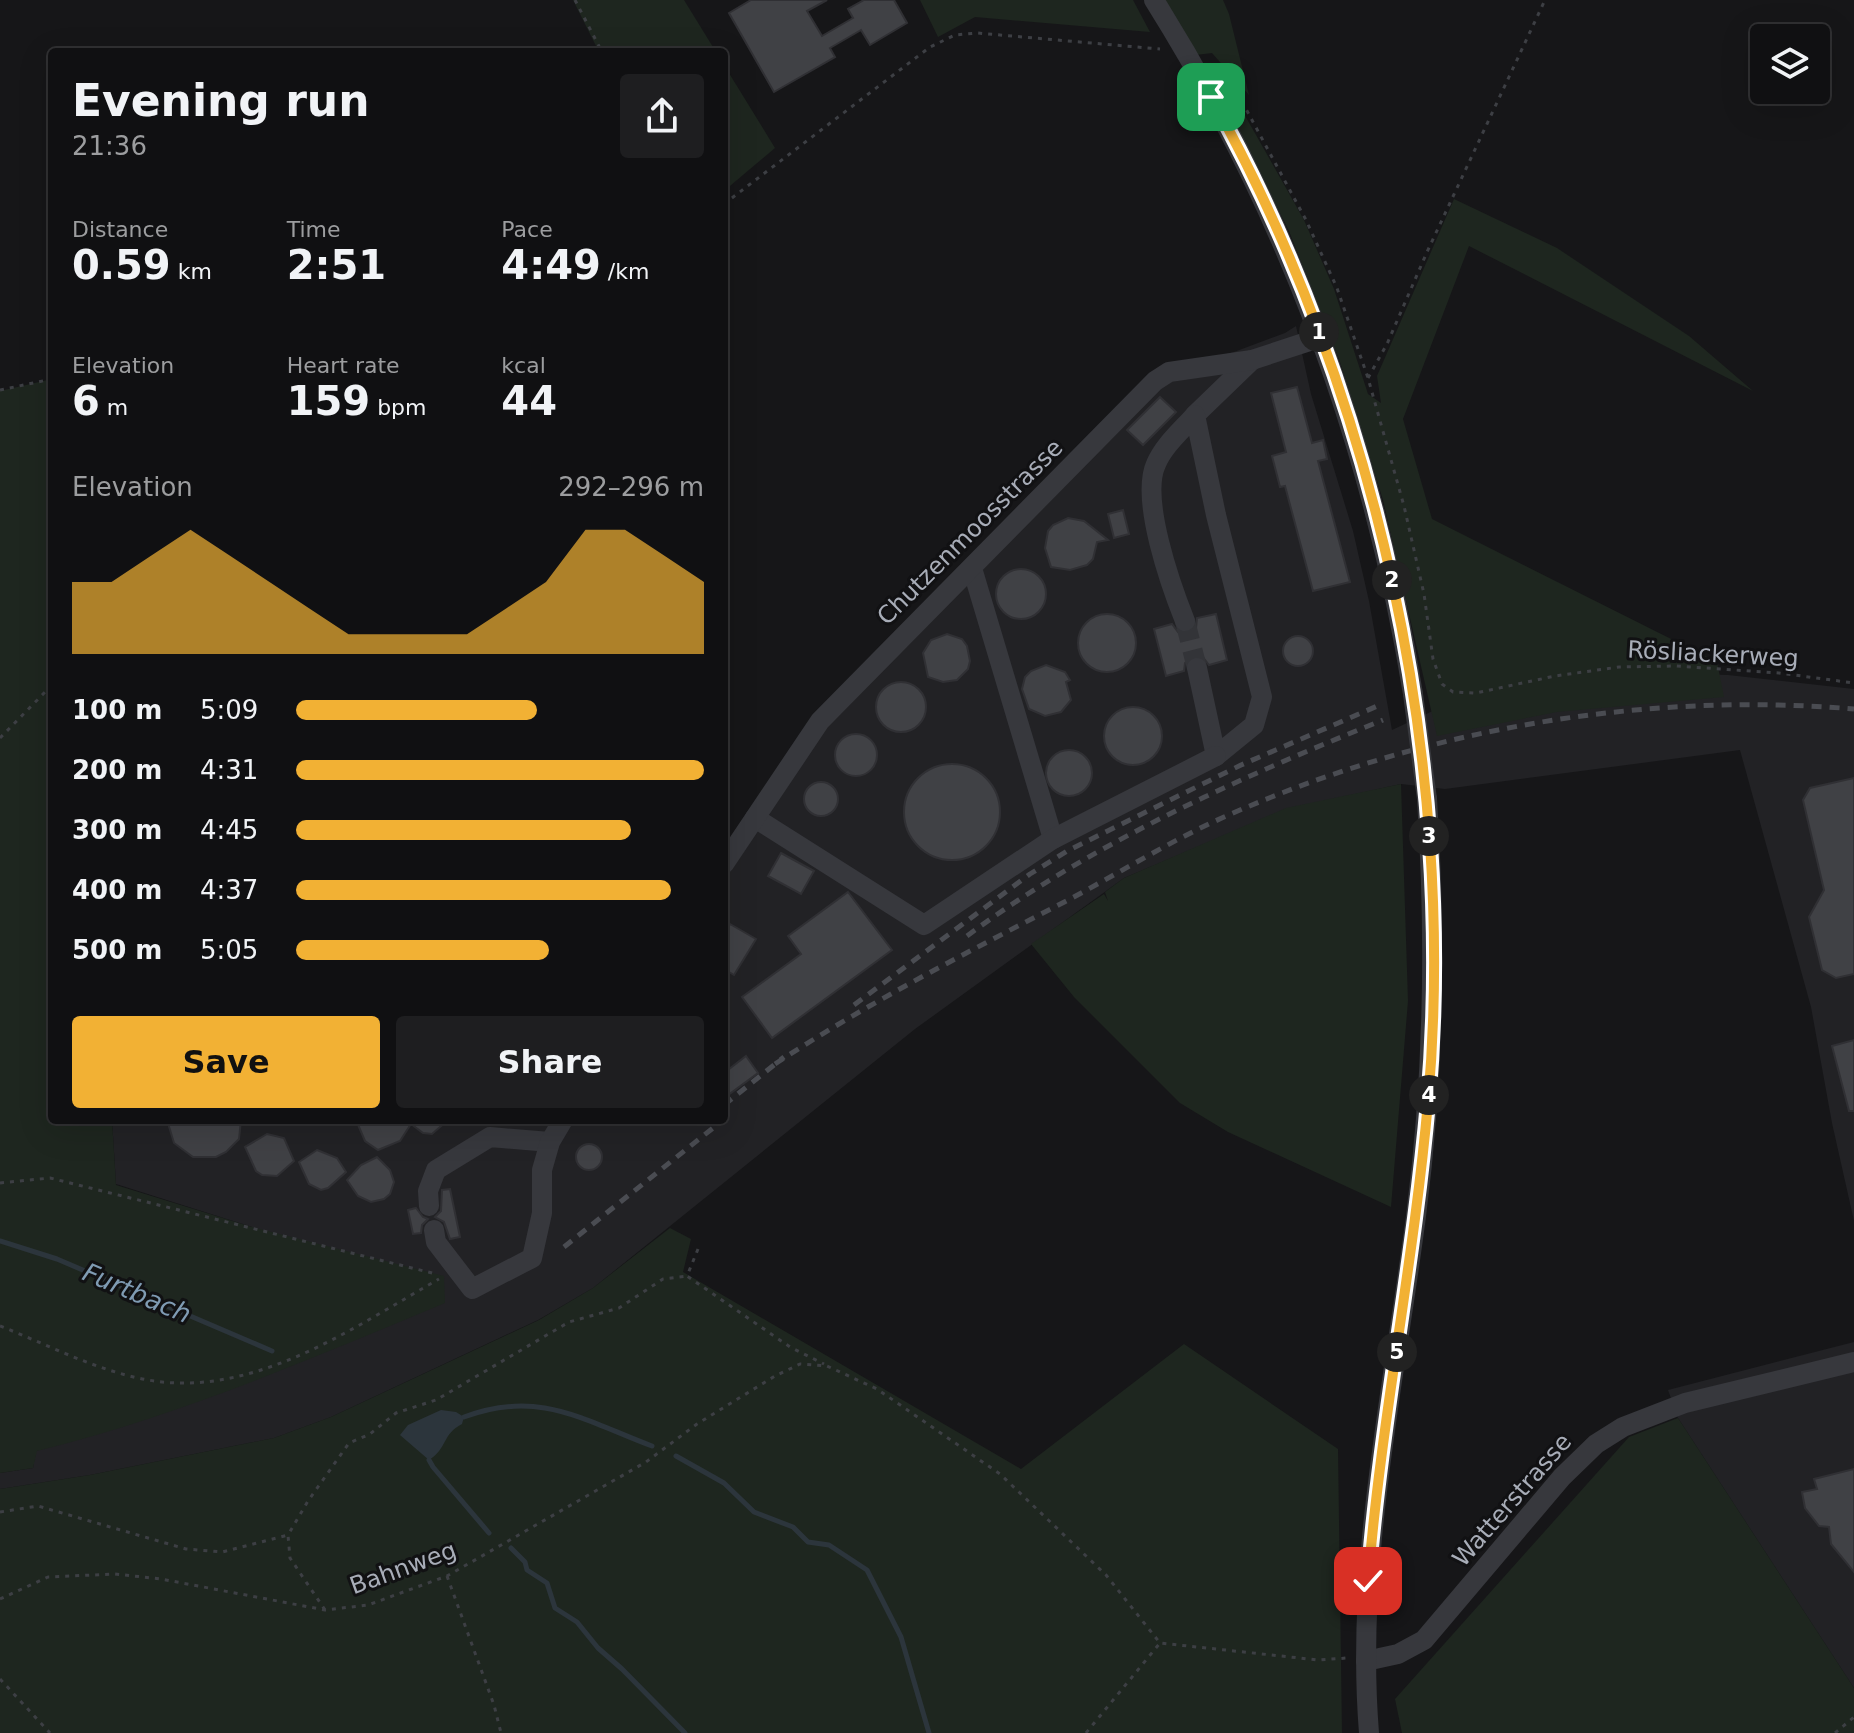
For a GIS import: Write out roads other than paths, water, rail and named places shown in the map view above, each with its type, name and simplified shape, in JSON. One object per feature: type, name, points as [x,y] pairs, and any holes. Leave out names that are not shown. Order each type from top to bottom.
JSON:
[{"type":"street","points":[[1154,0],[1237,144],[1279,231],[1322,337],[1363,467],[1394,589],[1413,694],[1427,799],[1433,962],[1429,1098],[1417,1213],[1371,1542],[1366,1661],[1369,1733]]},
{"type":"street","name":"Chutzenmoosstrasse","points":[[728,858],[820,721],[1155,381],[1169,372],[1252,360],[1322,337]]},
{"type":"street","points":[[1185,621],[1165,570],[1151,486],[1155,465],[1195,415],[1252,360]]},
{"type":"street","points":[[755,818],[924,925],[1053,839],[1216,756],[1254,725],[1262,697],[1216,515],[1195,415]]},
{"type":"street","points":[[972,568],[1053,839]]},
{"type":"street","points":[[1197,668],[1216,756]]},
{"type":"street","points":[[434,1230],[436,1242],[472,1289],[532,1258],[542,1213],[542,1170],[550,1142],[561,1124]]},
{"type":"street","points":[[429,1206],[428,1191],[436,1170],[490,1137],[550,1142]]},
{"type":"street","name":"Watterstrasse","points":[[1366,1661],[1398,1654],[1424,1640],[1577,1460],[1623,1427],[1685,1403],[1854,1362]]},
{"type":"waterway","name":"Furtbach","points":[[0,1241],[57,1259],[272,1351]]},
{"type":"waterway","points":[[464,1417],[491,1409],[538,1407],[582,1418],[652,1446]]},
{"type":"waterway","points":[[676,1456],[724,1483],[754,1512],[793,1527],[808,1542],[829,1545],[867,1570],[901,1637],[929,1733]]},
{"type":"waterway","name":"Furtbach","points":[[429,1460],[489,1533]]},
{"type":"waterway","points":[[511,1548],[525,1562],[527,1570],[547,1583],[555,1608],[577,1622],[598,1648],[685,1733]]},
{"type":"tunnel","points":[[1185,621],[1197,668]]},
{"type":"railway","points":[[854,1005],[1030,874],[1067,851],[1241,765],[1382,704]]},
{"type":"railway","points":[[775,1064],[883,998],[1184,836],[1299,787],[1375,761],[1453,740],[1612,712],[1693,706],[1774,705],[1854,709]]},
{"type":"railway","points":[[967,936],[1064,871],[1116,842],[1221,789],[1383,720]]},
{"type":"railway","points":[[728,1102],[784,1057]]},
{"type":"railway","points":[[564,1247],[718,1124]]}]
